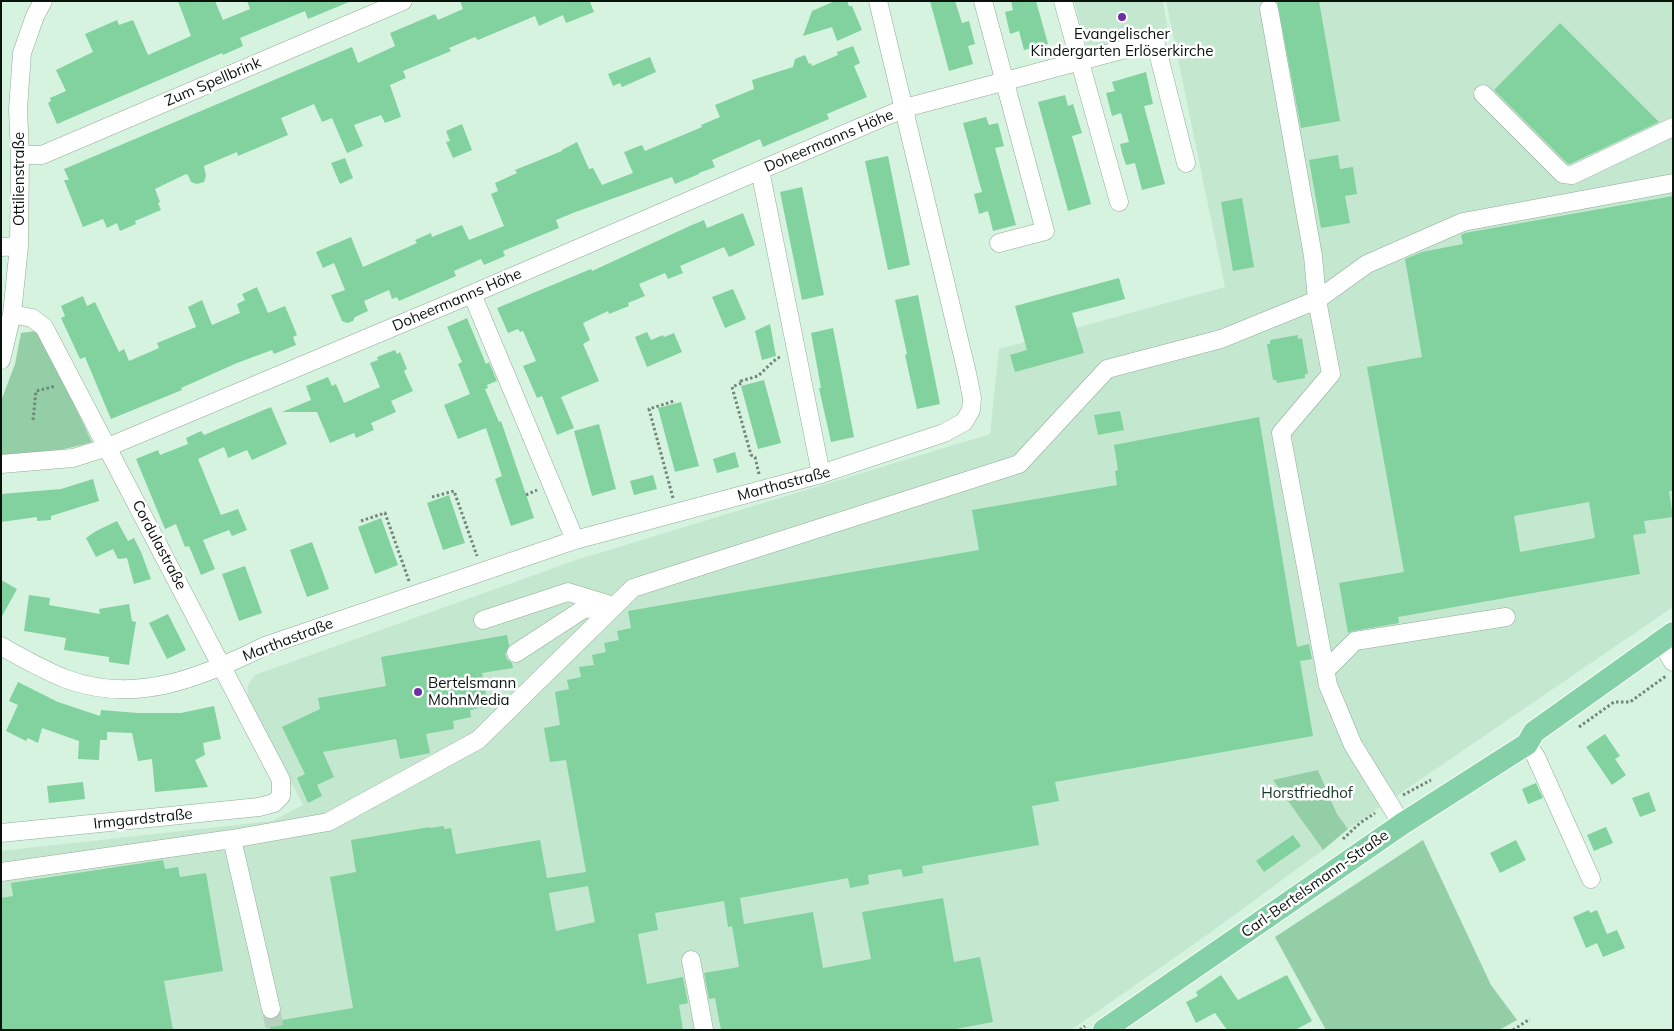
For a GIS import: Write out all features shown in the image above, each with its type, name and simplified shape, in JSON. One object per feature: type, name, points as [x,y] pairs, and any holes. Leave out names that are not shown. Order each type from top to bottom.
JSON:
[{"type":"main road","name":"Carl-Bertelsmann-Straße","points":[[1117,1026],[1402,824],[1528,743],[1540,742],[1672,655]]},
{"type":"street","name":"Ottilienstraße","points":[[1,360],[12,314],[19,246],[20,155],[18,109],[22,53],[35,16],[43,1]]},
{"type":"street","name":"Zum Spellbrink","points":[[20,155],[42,155],[404,1]]},
{"type":"street","name":"Doheermanns Höhe","points":[[878,1],[905,108],[972,398]]},
{"type":"street","points":[[983,1],[1045,231],[998,243]]},
{"type":"street","points":[[1064,1],[1119,202]]},
{"type":"street","points":[[1269,10],[1313,256],[1317,300],[1331,374],[1281,433],[1328,685],[1353,745],[1402,824]]},
{"type":"street","points":[[905,108],[1155,41],[1186,162]]},
{"type":"street","points":[[1483,94],[1563,174],[1572,175],[1673,127]]},
{"type":"street","name":"Doheermanns Höhe","points":[[1,464],[73,458],[108,447],[472,294],[905,108]]},
{"type":"street","points":[[760,170],[822,474]]},
{"type":"street","points":[[1,872],[232,839],[328,822],[478,740],[632,588],[1019,464],[1107,370],[1221,339],[1317,300],[1367,264],[1463,222],[1673,183]]},
{"type":"street","points":[[1,247],[19,246]]},
{"type":"street","points":[[472,294],[575,540]]},
{"type":"street","name":"Cordulastraße","points":[[12,314],[32,318],[44,326],[281,780],[281,796]]},
{"type":"street","name":"Marthastraße","points":[[1,646],[33,665],[68,679],[108,689],[152,688],[186,681],[223,667],[265,646],[575,540],[822,474],[944,433],[964,422],[971,410],[972,398]]},
{"type":"street","points":[[483,620],[568,592],[611,609]]},
{"type":"street","points":[[516,653],[585,608],[611,609]]},
{"type":"street","points":[[1325,671],[1355,641],[1506,617]]},
{"type":"street","points":[[1528,743],[1591,879]]},
{"type":"street","name":"Irmgardstraße","points":[[1,833],[259,807],[274,803],[281,796]]},
{"type":"street","points":[[232,839],[271,1009]]},
{"type":"street","points":[[691,960],[704,1030]]},
{"type":"path","points":[[763,490],[755,457],[751,455],[732,387],[742,383],[742,381],[758,376],[777,358],[797,353]]},
{"type":"path","points":[[33,420],[36,391],[73,380]]},
{"type":"path","points":[[674,401],[649,408],[678,512]]},
{"type":"path","points":[[432,497],[454,490],[483,571]]},
{"type":"path","points":[[361,521],[385,513],[414,595]]},
{"type":"path","points":[[1572,732],[1614,702],[1630,702],[1672,655]]},
{"type":"path","points":[[1513,1030],[1530,1019]]},
{"type":"shaded area","name":"Evangelischer Kindergarten Erlöserkirche","points":[[1074,1],[1163,1],[1168,33],[1089,55]]},
{"type":"shaded area","points":[[1166,1],[1673,1],[1673,607],[1348,829],[1337,814],[1318,770],[1308,830],[1323,850],[1207,935],[1071,1030],[1,1030],[1,851],[272,821],[303,805],[247,698],[248,685],[255,675],[579,559],[990,434],[999,349],[1225,287]]},
{"type":"green space","points":[[36,331],[64,383],[92,442],[49,452],[4,456],[1,455],[1,401],[15,364],[21,333]]},
{"type":"green space","name":"Horstfriedhof","points":[[1318,770],[1337,814],[1348,829],[1323,850],[1273,780]]},
{"type":"green space","points":[[1423,840],[1491,985],[1517,1020],[1499,1030],[1326,1030],[1275,937]]},
{"type":"building","points":[[178,1],[215,1],[223,20],[250,9],[247,1],[349,2],[308,19],[305,11],[240,38],[243,46],[223,55],[222,53],[57,124],[48,103],[51,101],[50,98],[66,91],[56,70],[93,52],[85,34],[117,20],[119,25],[133,20],[148,55],[191,36]]},
{"type":"building","points":[[460,1],[591,1],[594,12],[566,23],[563,15],[539,26],[535,16],[478,40],[475,37],[449,48],[451,51],[403,71],[406,78],[390,85],[401,117],[385,123],[381,115],[354,125],[363,146],[347,153],[332,118],[322,122],[314,104],[281,118],[288,135],[238,156],[237,152],[204,166],[206,176],[204,182],[197,184],[191,182],[186,174],[155,189],[161,210],[135,221],[136,224],[120,231],[117,223],[107,228],[103,219],[83,227],[64,180],[69,180],[64,169],[352,47],[358,63],[395,46],[390,33],[435,14],[438,20],[463,9]]},
{"type":"building","points":[[835,1],[847,1],[849,6],[852,6],[862,30],[837,41],[832,27],[803,36],[812,11]]},
{"type":"building","points":[[930,1],[955,1],[962,23],[969,21],[975,44],[968,46],[973,64],[949,71]]},
{"type":"building","points":[[1011,1],[1036,1],[1048,44],[1024,50],[1019,31],[1010,34],[1005,12],[1013,10]]},
{"type":"building","points":[[1277,1],[1319,1],[1340,121],[1301,128]]},
{"type":"building","points":[[1560,23],[1659,122],[1570,164],[1494,90]]},
{"type":"building","points":[[853,46],[860,63],[854,66],[867,97],[827,114],[829,119],[763,147],[760,139],[712,160],[715,167],[675,184],[672,177],[556,220],[559,228],[503,251],[505,256],[484,265],[481,259],[454,271],[456,276],[399,301],[397,297],[392,299],[389,290],[364,301],[368,311],[355,317],[353,321],[347,323],[342,321],[331,295],[345,290],[334,263],[323,268],[316,252],[351,237],[363,267],[417,243],[415,240],[431,233],[432,237],[462,225],[469,240],[504,226],[491,194],[498,191],[495,183],[517,173],[515,170],[562,151],[577,142],[589,169],[593,168],[602,185],[633,173],[624,152],[642,145],[645,151],[702,127],[701,125],[720,117],[715,105],[754,89],[752,80],[793,67],[795,59],[805,55],[812,66],[838,55],[837,52]]},
{"type":"building","points":[[650,57],[656,72],[622,87],[620,83],[613,86],[608,74]]},
{"type":"building","points":[[1146,72],[1153,104],[1144,106],[1165,184],[1142,190],[1135,163],[1126,165],[1122,153],[1120,144],[1129,142],[1121,113],[1112,116],[1106,93],[1115,91],[1112,82]]},
{"type":"building","points":[[1065,95],[1068,106],[1073,104],[1082,133],[1072,136],[1091,204],[1068,211],[1038,102]]},
{"type":"building","points":[[986,117],[989,125],[998,123],[1004,146],[995,148],[1016,225],[993,231],[988,211],[979,214],[974,194],[982,192],[963,123]]},
{"type":"building","points":[[462,124],[472,150],[453,158],[446,142],[450,141],[446,131]]},
{"type":"building","points":[[1338,155],[1340,169],[1353,167],[1357,194],[1345,196],[1350,223],[1321,228],[1309,160]]},
{"type":"building","points":[[888,156],[910,265],[888,270],[865,161]]},
{"type":"building","points":[[345,158],[353,178],[340,184],[331,163]]},
{"type":"building","points":[[802,187],[824,295],[802,300],[780,192]]},
{"type":"building","points":[[1673,196],[1673,491],[1669,491],[1673,517],[1644,521],[1646,533],[1633,535],[1640,574],[1398,617],[1399,623],[1348,633],[1339,583],[1404,572],[1367,367],[1422,357],[1405,259],[1422,252],[1463,244],[1461,235]],"holes":[[[1589,502],[1595,538],[1520,552],[1514,516]]]},
{"type":"building","points":[[1242,198],[1254,267],[1233,271],[1221,202]]},
{"type":"building","points":[[743,213],[755,245],[729,257],[724,247],[680,266],[683,273],[668,279],[665,273],[639,284],[645,296],[628,303],[629,306],[609,314],[608,311],[583,323],[590,340],[583,344],[599,381],[561,397],[574,428],[557,435],[542,396],[537,398],[523,366],[536,361],[523,331],[520,332],[518,329],[508,333],[497,308],[591,269],[592,271],[704,220],[707,228]]},
{"type":"building","points":[[1119,278],[1125,299],[1072,313],[1084,353],[1015,372],[1010,355],[1027,350],[1015,306]]},
{"type":"building","points":[[257,287],[268,313],[285,306],[297,335],[293,337],[296,345],[274,354],[272,350],[237,363],[181,388],[182,390],[111,419],[85,357],[80,359],[61,318],[65,316],[61,306],[83,296],[87,306],[95,302],[119,352],[124,349],[129,361],[159,348],[157,343],[196,327],[188,307],[202,300],[212,325],[240,313],[237,304],[245,300],[242,294]]},
{"type":"building","points":[[733,289],[746,319],[725,328],[712,297]]},
{"type":"building","points":[[918,295],[940,404],[917,409],[895,300]]},
{"type":"building","points":[[467,318],[486,364],[489,362],[497,381],[487,385],[488,388],[485,389],[499,422],[501,421],[534,518],[511,526],[495,479],[502,476],[486,428],[458,439],[444,405],[470,394],[458,364],[462,362],[447,327]]},
{"type":"building","points":[[770,324],[776,356],[762,360],[755,331]]},
{"type":"building","points":[[833,328],[854,437],[831,442],[819,388],[821,388],[811,333]]},
{"type":"building","points":[[647,332],[651,340],[674,333],[682,352],[647,367],[635,337]]},
{"type":"building","points":[[1298,335],[1298,339],[1302,338],[1308,374],[1305,374],[1305,378],[1277,383],[1276,380],[1273,380],[1267,344],[1270,344],[1270,340]]},
{"type":"building","points":[[395,350],[397,354],[400,352],[407,369],[404,371],[413,391],[391,401],[396,412],[371,423],[374,430],[356,438],[354,433],[330,443],[317,412],[282,412],[311,400],[306,386],[328,377],[332,386],[336,384],[344,403],[380,387],[370,363],[378,360],[377,357]]},
{"type":"building","points":[[764,380],[781,443],[758,449],[741,386]]},
{"type":"building","points":[[681,402],[699,466],[675,472],[658,408]]},
{"type":"building","points":[[271,407],[287,444],[252,460],[247,450],[228,458],[224,447],[198,459],[221,515],[238,509],[247,530],[232,536],[229,530],[203,540],[215,569],[201,575],[189,546],[185,547],[176,524],[165,529],[136,459],[158,450],[160,455],[188,444],[186,438],[201,431],[204,435]]},
{"type":"building","points":[[1120,411],[1124,430],[1098,435],[1094,415]]},
{"type":"building","points":[[1259,417],[1297,647],[1309,644],[1312,659],[1300,661],[1313,736],[1055,782],[1059,801],[1032,806],[1039,845],[922,866],[923,873],[903,877],[901,869],[868,875],[869,884],[850,888],[848,878],[740,898],[744,924],[813,912],[823,968],[871,959],[862,912],[943,898],[954,962],[980,957],[993,1022],[950,1030],[721,1030],[715,998],[709,999],[704,973],[739,967],[732,926],[728,927],[724,901],[655,913],[658,930],[638,934],[647,984],[683,977],[688,1003],[679,1005],[683,1030],[270,1030],[270,1022],[353,1008],[330,877],[356,872],[351,840],[444,826],[444,829],[451,828],[456,854],[540,840],[547,878],[586,872],[566,760],[550,762],[544,728],[560,725],[555,692],[569,689],[567,680],[581,677],[579,667],[594,665],[592,655],[606,652],[604,643],[619,640],[617,631],[631,628],[628,611],[979,550],[972,510],[1117,485],[1115,471],[1118,470],[1114,445]],"holes":[[[588,886],[595,922],[556,931],[549,893]]]},
{"type":"building","points":[[599,424],[616,489],[592,496],[574,431]]},
{"type":"building","points":[[735,452],[739,467],[717,473],[713,459]]},
{"type":"building","points":[[653,475],[657,489],[634,495],[630,481]]},
{"type":"building","points":[[93,479],[99,501],[51,516],[51,520],[37,521],[37,517],[1,522],[1,494],[61,489]]},
{"type":"building","points":[[449,495],[465,543],[443,550],[427,503]]},
{"type":"building","points":[[381,518],[398,565],[375,574],[358,527]]},
{"type":"building","points":[[117,521],[128,541],[134,538],[151,579],[134,584],[127,558],[118,559],[113,549],[96,557],[86,538]]},
{"type":"building","points":[[312,542],[329,589],[307,597],[290,550]]},
{"type":"building","points":[[245,566],[262,613],[239,621],[222,574]]},
{"type":"building","points":[[1,580],[17,589],[1,618]]},
{"type":"building","points":[[29,595],[50,598],[49,605],[100,614],[99,609],[129,604],[132,621],[136,622],[129,665],[109,662],[109,657],[64,650],[66,638],[24,631]]},
{"type":"building","points":[[168,614],[186,650],[167,659],[149,623]]},
{"type":"building","name":"Bertelsmann MohnMedia","points":[[507,635],[509,646],[505,654],[512,663],[513,668],[482,673],[488,706],[470,710],[471,717],[453,721],[454,729],[426,734],[430,753],[400,759],[396,739],[323,752],[334,777],[317,785],[322,796],[308,803],[297,778],[305,774],[282,727],[320,709],[318,698],[386,686],[381,657]]},
{"type":"building","points":[[18,682],[58,702],[100,716],[101,710],[138,713],[181,713],[214,706],[221,739],[203,743],[205,755],[195,760],[208,787],[155,792],[152,759],[138,761],[132,733],[107,732],[107,740],[100,740],[99,760],[78,759],[79,741],[42,728],[38,743],[28,738],[26,741],[6,731],[18,705],[9,701]]},
{"type":"building","points":[[1605,734],[1620,756],[1615,759],[1626,775],[1612,785],[1586,747]]},
{"type":"building","points":[[83,782],[85,799],[49,803],[47,786]]},
{"type":"building","points":[[1536,783],[1543,798],[1528,804],[1522,789]]},
{"type":"building","points":[[1649,792],[1656,811],[1640,817],[1632,798]]},
{"type":"building","points":[[1606,827],[1613,843],[1594,851],[1587,835]]},
{"type":"building","points":[[1293,835],[1301,846],[1264,872],[1256,861]]},
{"type":"building","points":[[1516,840],[1526,860],[1500,873],[1490,853]]},
{"type":"building","points":[[163,860],[165,869],[178,867],[180,877],[206,873],[223,971],[164,981],[173,1030],[1,1030],[1,898],[13,896],[11,883]]},
{"type":"building","points":[[1589,910],[1590,913],[1597,910],[1607,934],[1617,930],[1625,948],[1603,957],[1597,943],[1586,948],[1573,917]]},
{"type":"building","points":[[1221,975],[1238,1000],[1287,975],[1312,1021],[1295,1030],[1227,1030],[1215,1013],[1196,1023],[1186,1002],[1198,996],[1196,992]]},
{"type":"tunnel","points":[[271,1009],[275,1030]]},
{"type":"place","name":"Evangelischer Kindergarten Erlöserkirche","points":[[1122,17]]},
{"type":"place","name":"Bertelsmann MohnMedia","points":[[418,692]]}]
